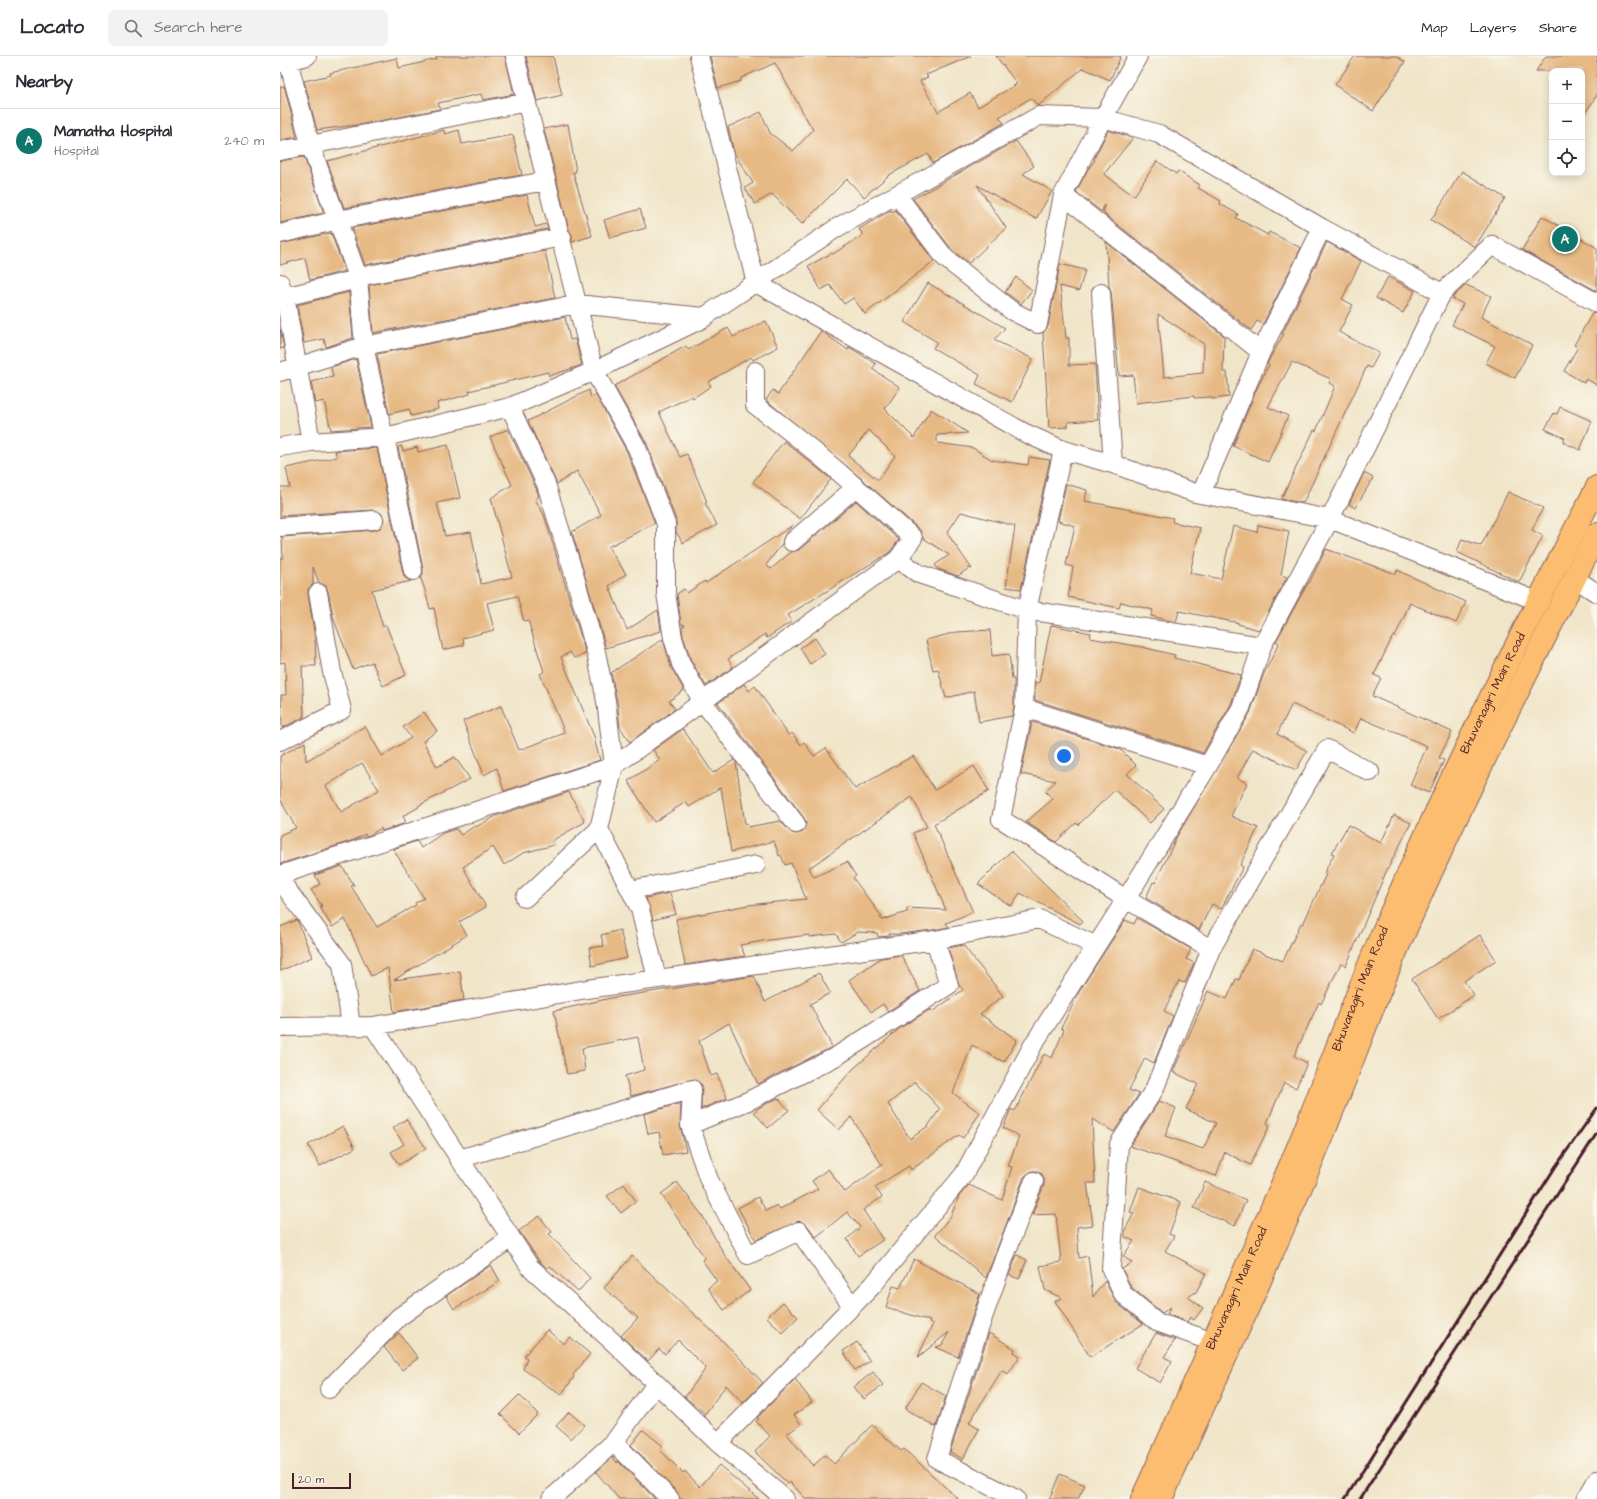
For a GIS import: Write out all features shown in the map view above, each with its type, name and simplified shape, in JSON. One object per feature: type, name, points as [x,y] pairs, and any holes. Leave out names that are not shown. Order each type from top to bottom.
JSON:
[{"type":"main road","name":"Bhuvanagiri Main Road","points":[[1142,1499],[1213,1342],[1298,1146],[1373,955],[1472,736],[1537,601],[1597,487]]},
{"type":"main road","name":"Bhuvanagiri Main Road","points":[[1160,1499],[1293,1204],[1392,961],[1433,868],[1490,745],[1597,534]]},
{"type":"street","points":[[307,56],[284,62],[310,144],[358,277],[364,346],[413,571]]},
{"type":"street","points":[[515,56],[545,181],[562,237],[594,371],[637,448],[666,524],[666,593],[673,638],[681,664],[703,702],[796,824]]},
{"type":"street","points":[[699,56],[756,282],[1026,433],[1063,450],[1113,464],[1201,494],[1330,519],[1537,601]]},
{"type":"street","points":[[897,195],[945,258],[1012,311],[1038,324],[1063,195],[1103,118],[1138,56]]},
{"type":"street","points":[[280,151],[527,102]]},
{"type":"street","points":[[280,447],[383,433],[510,407],[594,371],[704,318],[838,227],[1039,116],[1103,118],[1158,134],[1322,228],[1442,293]]},
{"type":"street","points":[[280,234],[338,220],[545,181]]},
{"type":"street","points":[[1063,195],[1261,352]]},
{"type":"street","points":[[1201,494],[1261,352],[1322,228]]},
{"type":"street","points":[[311,442],[282,292],[354,280],[358,277],[562,237]]},
{"type":"street","points":[[718,1443],[873,1285],[964,1174],[1033,1045],[1126,899],[1208,766],[1241,708],[1262,646],[1330,519],[1442,293],[1492,245],[1597,304]]},
{"type":"street","points":[[1101,293],[1113,464]]},
{"type":"street","points":[[280,372],[364,346],[577,304],[704,318]]},
{"type":"street","points":[[280,875],[614,766],[898,559],[913,538],[856,487],[780,423],[755,405],[755,371]]},
{"type":"street","points":[[510,407],[546,484],[574,574],[596,652],[606,701],[614,766],[599,829],[525,898]]},
{"type":"street","points":[[1063,450],[1027,610],[1024,708],[1001,819],[1126,899],[1211,949]]},
{"type":"street","points":[[792,542],[856,487]]},
{"type":"street","points":[[280,527],[374,520]]},
{"type":"street","points":[[898,559],[919,574],[1027,610],[1262,646]]},
{"type":"street","points":[[1574,578],[1597,593]]},
{"type":"street","points":[[280,741],[342,710],[332,672],[318,593]]},
{"type":"street","points":[[1024,708],[1208,766]]},
{"type":"street","points":[[1213,1342],[1156,1322],[1123,1294],[1111,1269],[1119,1144],[1154,1090],[1211,949],[1328,749],[1370,772]]},
{"type":"street","points":[[599,829],[640,909],[658,979]]},
{"type":"street","points":[[631,890],[756,865]]},
{"type":"street","points":[[280,880],[342,964],[351,1026]]},
{"type":"street","points":[[280,1027],[373,1026],[658,979],[935,940],[1039,919],[1096,946]]},
{"type":"street","points":[[690,1125],[748,1101],[837,1056],[949,985],[935,940]]},
{"type":"street","points":[[373,1026],[530,1267],[613,1342],[718,1443],[785,1499]]},
{"type":"street","points":[[459,1159],[692,1089],[690,1125],[709,1180],[748,1255],[799,1231],[852,1306]]},
{"type":"street","points":[[1016,1499],[937,1459],[972,1346],[1006,1250],[1034,1181]]},
{"type":"street","points":[[329,1389],[399,1317],[511,1238]]},
{"type":"street","points":[[551,1499],[614,1442],[656,1384]]},
{"type":"street","points":[[614,1442],[670,1499]]},
{"type":"street","points":[[1586,1499],[1597,1480]]},
{"type":"building","points":[[436,56],[505,56],[514,94],[483,100],[481,94],[438,103],[440,109],[364,124],[317,130],[304,81],[331,75],[330,73],[397,58],[399,68],[437,59]]},
{"type":"building","points":[[526,56],[553,56],[562,95],[537,101]]},
{"type":"building","points":[[710,56],[971,56],[926,75],[928,77],[920,81],[938,112],[970,93],[978,107],[1017,84],[996,56],[1121,56],[1110,80],[1083,68],[1038,106],[1031,98],[999,117],[1004,123],[933,163],[928,154],[889,175],[864,197],[847,179],[802,224],[772,194],[755,204],[745,188],[753,183],[734,153],[728,127],[761,112],[770,133],[793,151],[813,130],[775,63],[741,78],[741,81],[718,88]]},
{"type":"building","points":[[1355,56],[1396,56],[1405,62],[1373,111],[1335,85]]},
{"type":"building","points":[[1546,56],[1597,56],[1597,95],[1585,113],[1585,68],[1549,68],[1549,71],[1536,71]]},
{"type":"building","points":[[284,86],[297,137],[280,140],[280,87]]},
{"type":"building","points":[[568,124],[576,172],[573,172],[592,236],[572,242],[572,235],[569,230],[544,129]]},
{"type":"building","points":[[444,130],[445,134],[459,130],[462,144],[513,135],[522,175],[344,208],[327,161]]},
{"type":"building","points":[[1108,130],[1133,138],[1104,174],[1134,196],[1157,161],[1176,174],[1178,171],[1200,185],[1198,188],[1221,201],[1220,204],[1238,214],[1236,218],[1268,235],[1269,232],[1301,248],[1263,324],[1257,321],[1251,330],[1104,214],[1104,205],[1102,212],[1076,192],[1088,169],[1095,160],[1094,159]]},
{"type":"building","points":[[1016,141],[1034,166],[1023,174],[1052,191],[1036,219],[977,185],[1006,228],[969,263],[953,251],[913,199]]},
{"type":"building","points":[[304,157],[324,213],[280,223],[280,161]]},
{"type":"building","points":[[1462,171],[1505,198],[1475,247],[1431,220]]},
{"type":"building","points":[[527,195],[535,227],[546,224],[548,229],[365,265],[352,228]]},
{"type":"building","points":[[640,209],[646,228],[610,238],[604,220]]},
{"type":"building","points":[[891,210],[892,212],[895,210],[934,261],[865,314],[853,298],[844,304],[830,285],[821,290],[808,266],[832,253],[833,254],[863,235],[859,229]]},
{"type":"building","points":[[1542,216],[1597,248],[1597,291],[1522,250]]},
{"type":"building","points":[[331,233],[345,271],[310,280],[305,258],[280,265],[280,244]]},
{"type":"building","points":[[1106,242],[1224,336],[1223,372],[1227,372],[1229,397],[1212,399],[1211,397],[1194,398],[1194,396],[1136,403],[1133,375],[1119,376],[1111,292],[1109,286]],"holes":[[[1158,314],[1204,344],[1203,373],[1164,377]]]},
{"type":"building","points":[[1327,242],[1361,261],[1342,299],[1353,305],[1339,332],[1379,353],[1371,368],[1367,366],[1303,503],[1281,499],[1314,430],[1316,431],[1335,386],[1329,383],[1331,379],[1292,362],[1268,407],[1288,416],[1268,462],[1233,446],[1257,388],[1269,365],[1267,364],[1284,334],[1282,334]]},
{"type":"building","points":[[545,251],[555,298],[373,333],[369,285]]},
{"type":"building","points":[[1060,264],[1085,270],[1079,291],[1060,286],[1066,338],[1069,338],[1069,365],[1095,364],[1098,420],[1068,422],[1068,427],[1049,428],[1043,333],[1048,326]]},
{"type":"building","points":[[1016,277],[1032,290],[1021,304],[1005,292]]},
{"type":"building","points":[[1388,277],[1415,291],[1403,313],[1376,298]]},
{"type":"building","points":[[928,283],[1005,328],[994,340],[1033,359],[1012,402],[976,384],[980,375],[933,348],[937,342],[904,322]]},
{"type":"building","points":[[1466,285],[1491,296],[1481,317],[1532,345],[1515,378],[1486,363],[1495,346],[1452,325],[1463,304],[1452,298]]},
{"type":"building","points":[[349,292],[353,338],[326,347],[324,339],[304,343],[297,305]]},
{"type":"building","points":[[1593,312],[1597,313],[1597,385],[1586,379],[1584,383],[1564,371],[1578,347],[1574,345]]},
{"type":"building","points":[[565,317],[570,340],[575,339],[582,365],[549,376],[548,372],[469,391],[470,394],[437,403],[438,409],[411,416],[409,409],[389,414],[377,354]]},
{"type":"building","points":[[766,321],[778,347],[753,360],[751,357],[708,382],[711,386],[693,398],[692,396],[659,412],[680,457],[687,454],[707,502],[705,503],[717,525],[683,543],[676,532],[676,520],[647,444],[614,386],[686,346],[688,350],[728,328],[733,337]]},
{"type":"building","points":[[280,329],[284,348],[280,349]]},
{"type":"building","points":[[821,331],[848,350],[849,347],[876,364],[872,369],[900,387],[885,409],[914,438],[931,409],[968,433],[937,435],[937,443],[973,448],[992,460],[1028,465],[1029,457],[1050,460],[1021,589],[1006,587],[1015,526],[961,512],[947,533],[972,569],[969,568],[958,576],[938,569],[935,565],[949,555],[923,538],[920,530],[862,479],[766,400],[773,390],[778,394]],"holes":[[[869,430],[895,456],[878,480],[848,456]]]},
{"type":"building","points":[[356,359],[371,427],[331,430],[324,401],[315,403],[311,382],[333,377],[331,367]]},
{"type":"building","points":[[589,390],[591,398],[596,395],[627,452],[655,523],[608,547],[626,574],[609,586],[627,630],[658,610],[661,631],[606,648],[572,532],[601,515],[577,471],[557,484],[528,421]]},
{"type":"building","points":[[1560,407],[1592,421],[1580,450],[1563,442],[1565,438],[1545,429],[1554,413],[1557,414]]},
{"type":"building","points":[[508,429],[539,496],[535,499],[544,515],[586,654],[574,658],[570,652],[561,657],[596,741],[600,760],[504,791],[497,768],[484,775],[463,721],[501,706],[519,750],[565,733],[540,674],[544,672],[528,620],[524,621],[517,596],[487,603],[494,630],[463,638],[464,645],[443,650],[434,608],[430,609],[424,587],[420,579],[423,575],[423,569],[398,447],[401,446],[403,451],[417,447],[418,452],[448,445],[460,498],[437,503],[445,536],[471,532],[481,584],[512,577],[491,498],[512,485],[490,437]]},
{"type":"building","points":[[784,441],[831,479],[800,519],[753,482]]},
{"type":"building","points":[[377,448],[403,573],[405,578],[411,581],[372,590],[383,627],[386,625],[406,675],[383,686],[372,662],[353,669],[334,620],[328,591],[326,586],[319,583],[313,567],[313,584],[308,589],[308,594],[315,638],[316,666],[302,666],[304,717],[282,728],[281,695],[286,695],[285,662],[280,663],[280,558],[283,558],[282,537],[375,530],[380,528],[384,520],[382,514],[373,510],[280,516],[280,487],[290,487],[286,468],[337,457],[335,451]]},
{"type":"building","points":[[1364,473],[1373,478],[1355,508],[1349,504]]},
{"type":"building","points":[[1066,484],[1087,490],[1085,501],[1173,518],[1172,522],[1200,528],[1190,573],[1221,579],[1233,526],[1257,532],[1258,525],[1289,531],[1281,575],[1287,577],[1259,630],[1238,624],[1239,623],[1179,611],[1175,622],[1151,616],[1153,610],[1121,602],[1119,608],[1068,597],[1073,567],[1066,565],[1075,526],[1058,521]]},
{"type":"building","points":[[1508,492],[1543,508],[1532,530],[1543,536],[1519,582],[1457,552],[1462,539],[1481,546]]},
{"type":"building","points":[[856,501],[899,540],[890,552],[788,615],[792,621],[767,638],[765,634],[728,659],[733,667],[706,686],[691,660],[683,636],[682,627],[685,625],[681,624],[677,594],[684,589],[687,593],[705,581],[706,583],[793,525],[785,534],[782,544],[766,565],[771,569],[791,552],[799,550]]},
{"type":"building","points":[[1326,549],[1396,574],[1397,570],[1466,602],[1456,623],[1410,603],[1395,637],[1393,636],[1374,675],[1381,678],[1372,696],[1452,732],[1439,758],[1444,760],[1429,793],[1410,785],[1427,746],[1361,718],[1354,733],[1292,704],[1277,734],[1307,751],[1296,770],[1253,749],[1237,778],[1247,783],[1231,816],[1258,828],[1240,865],[1243,867],[1221,909],[1212,904],[1199,930],[1146,898],[1153,882],[1155,883],[1177,836],[1250,713],[1263,676],[1279,643],[1276,641],[1309,583]]},
{"type":"building","points":[[1051,625],[1091,633],[1090,638],[1142,647],[1175,655],[1174,658],[1241,675],[1231,704],[1203,753],[1035,700],[1035,682],[1039,683]]},
{"type":"building","points":[[990,630],[992,656],[1009,654],[1012,679],[1014,679],[1014,707],[1012,716],[979,722],[974,691],[946,698],[938,669],[933,670],[926,640],[957,632]]},
{"type":"building","points":[[815,638],[825,654],[810,664],[800,648]]},
{"type":"building","points":[[663,639],[671,667],[684,690],[669,701],[675,709],[630,742],[620,727],[618,706],[611,673]]},
{"type":"building","points":[[744,684],[749,691],[755,686],[789,736],[792,733],[801,745],[804,742],[814,756],[826,748],[855,789],[913,756],[935,790],[974,766],[989,791],[934,824],[973,912],[946,923],[949,927],[933,930],[889,934],[890,936],[878,937],[877,933],[858,932],[841,942],[836,934],[809,937],[809,935],[769,940],[740,945],[745,956],[685,965],[676,919],[748,905],[806,899],[791,863],[785,865],[781,855],[779,856],[774,841],[731,852],[721,787],[689,807],[686,802],[654,822],[628,781],[660,760],[653,750],[683,729],[713,773],[734,760],[736,762],[745,824],[747,823],[748,827],[780,821],[792,833],[797,834],[803,832],[806,823],[804,818],[718,703]],"holes":[[[912,797],[927,827],[913,833],[946,910],[907,908],[907,912],[882,920],[880,917],[882,917],[853,878],[856,876],[847,862],[814,877],[809,868]]]},
{"type":"building","points":[[424,712],[437,731],[423,741],[437,767],[455,757],[470,779],[418,806],[419,807],[403,816],[406,823],[382,831],[381,828],[370,835],[366,836],[365,834],[354,840],[280,864],[280,835],[296,828],[280,799],[280,756],[305,742],[306,761],[365,726],[382,756],[411,738],[403,727]],"holes":[[[362,763],[379,790],[341,812],[326,786]]]},
{"type":"building","points":[[1032,722],[1120,749],[1136,765],[1127,774],[1164,809],[1150,823],[1115,790],[1078,825],[1076,823],[1056,842],[1026,822],[1053,799],[1045,791],[1056,781],[1021,774]]},
{"type":"building","points":[[569,792],[585,822],[553,840],[554,845],[523,853],[504,865],[493,847],[463,867],[486,907],[459,922],[467,935],[394,980],[460,971],[464,1000],[394,1012],[388,968],[371,976],[345,919],[332,927],[320,907],[322,906],[311,890],[320,884],[315,875],[342,866],[354,885],[351,886],[377,927],[416,905],[415,903],[424,898],[393,849],[417,841],[421,848],[443,833],[456,829],[461,835],[475,826],[476,827],[496,816]]},
{"type":"building","points":[[1394,815],[1411,823],[1386,872],[1346,966],[1341,963],[1321,1004],[1319,1002],[1294,1056],[1307,1063],[1296,1088],[1284,1083],[1267,1123],[1270,1125],[1250,1165],[1225,1152],[1216,1176],[1130,1146],[1159,1101],[1176,1108],[1165,1136],[1203,1149],[1216,1123],[1186,1109],[1198,1084],[1173,1072],[1208,991],[1227,999],[1236,979],[1239,980],[1252,949],[1283,961],[1301,923],[1303,924],[1326,874],[1324,873],[1334,854],[1332,853],[1348,825],[1381,843]]},
{"type":"building","points":[[1011,851],[1083,921],[1080,924],[1020,893],[1011,906],[978,884]]},
{"type":"building","points":[[670,893],[676,914],[653,920],[646,898]]},
{"type":"building","points":[[1137,918],[1191,949],[1186,959],[1194,963],[1185,983],[1179,981],[1164,1011],[1173,1016],[1154,1063],[1145,1058],[1129,1090],[1139,1094],[1114,1132],[1092,1119],[1095,1183],[1087,1183],[1093,1225],[1077,1227],[1079,1258],[1088,1256],[1093,1297],[1105,1281],[1116,1302],[1143,1324],[1090,1357],[1055,1301],[1062,1298],[1045,1290],[1040,1266],[1061,1262],[1056,1214],[1032,1215],[1044,1185],[1042,1174],[1038,1171],[1032,1171],[1024,1177],[986,1278],[935,1235],[951,1216],[959,1196],[969,1185],[1002,1200],[1012,1167],[1008,1166],[1019,1136],[1003,1128],[1011,1109],[1015,1111],[1044,1054],[1052,1058],[1064,1030],[1061,1028],[1080,990],[1125,920],[1134,924]]},
{"type":"building","points":[[297,920],[312,957],[280,971],[280,927]]},
{"type":"building","points":[[620,930],[627,958],[592,966],[589,948],[604,946],[601,935]]},
{"type":"building","points":[[1480,935],[1496,960],[1464,981],[1474,995],[1438,1019],[1412,979]]},
{"type":"building","points":[[963,945],[1003,996],[980,1014],[1017,1040],[1004,1062],[972,1045],[953,1093],[980,1113],[963,1138],[959,1135],[911,1170],[909,1166],[875,1187],[882,1197],[863,1210],[883,1240],[858,1256],[847,1239],[860,1227],[847,1212],[816,1237],[807,1225],[799,1221],[756,1240],[738,1208],[758,1197],[766,1211],[777,1205],[780,1209],[818,1189],[812,1181],[828,1169],[845,1192],[882,1165],[851,1117],[839,1130],[817,1110],[852,1070],[900,1028],[931,1009],[932,1012],[963,990],[959,985],[948,948]],"holes":[[[915,1082],[940,1109],[928,1126],[910,1139],[888,1104]]]},
{"type":"building","points":[[901,955],[920,991],[888,1011],[883,1004],[871,1012],[849,980],[881,958]]},
{"type":"building","points":[[819,973],[830,993],[810,1004],[832,1047],[758,1084],[729,1023],[699,1041],[711,1076],[717,1074],[727,1098],[701,1109],[702,1085],[694,1079],[631,1096],[625,1076],[644,1070],[638,1037],[582,1048],[585,1071],[567,1074],[554,1011],[611,998],[754,976],[765,1002]]},
{"type":"building","points":[[778,1098],[789,1110],[768,1128],[754,1112],[760,1107]]},
{"type":"building","points":[[681,1103],[680,1125],[686,1151],[663,1155],[659,1132],[648,1134],[644,1114]]},
{"type":"building","points":[[406,1119],[426,1148],[399,1165],[391,1152],[404,1144],[393,1128]]},
{"type":"building","points":[[343,1126],[355,1148],[320,1166],[308,1145]]},
{"type":"building","points":[[677,1182],[702,1215],[724,1254],[750,1290],[724,1310],[708,1288],[717,1281],[702,1260],[705,1258],[661,1194]]},
{"type":"building","points":[[1205,1182],[1246,1200],[1235,1226],[1194,1208]]},
{"type":"building","points":[[624,1184],[636,1201],[621,1213],[607,1196]]},
{"type":"building","points":[[1139,1187],[1181,1202],[1169,1234],[1174,1236],[1165,1251],[1206,1273],[1196,1292],[1188,1297],[1203,1308],[1194,1320],[1190,1317],[1187,1322],[1167,1314],[1171,1307],[1162,1313],[1131,1287],[1122,1269],[1132,1263],[1123,1256],[1134,1241],[1125,1237],[1125,1230],[1134,1213],[1130,1212]]},
{"type":"building","points":[[539,1216],[552,1232],[549,1234],[590,1278],[578,1292],[550,1266],[547,1268],[540,1262],[519,1231]]},
{"type":"building","points":[[1017,1255],[1027,1260],[1019,1279],[1009,1275]]},
{"type":"building","points":[[632,1256],[733,1351],[763,1383],[743,1403],[726,1385],[705,1414],[685,1397],[706,1368],[678,1340],[665,1354],[659,1349],[648,1361],[621,1336],[638,1318],[604,1288]]},
{"type":"building","points":[[914,1259],[980,1294],[958,1357],[936,1347],[942,1345],[949,1332],[918,1357],[933,1324],[929,1323],[930,1321],[886,1307],[893,1286],[900,1288]]},
{"type":"building","points":[[491,1265],[500,1281],[454,1309],[446,1296]]},
{"type":"building","points":[[783,1302],[798,1317],[782,1333],[767,1317]]},
{"type":"building","points":[[547,1330],[564,1344],[570,1337],[590,1354],[573,1375],[574,1377],[561,1395],[523,1369],[527,1358],[524,1356]]},
{"type":"building","points":[[399,1333],[418,1358],[402,1370],[384,1347]]},
{"type":"building","points":[[989,1333],[1015,1349],[1014,1352],[1020,1356],[1008,1374],[1002,1370],[969,1423],[979,1429],[963,1459],[950,1452]]},
{"type":"building","points":[[1156,1333],[1175,1340],[1164,1357],[1172,1361],[1160,1383],[1135,1368]]},
{"type":"building","points":[[857,1342],[870,1361],[855,1370],[843,1351]]},
{"type":"building","points":[[873,1372],[883,1385],[864,1399],[854,1387]]},
{"type":"building","points":[[795,1379],[812,1402],[794,1415],[801,1424],[787,1434],[813,1466],[825,1455],[834,1464],[872,1425],[901,1451],[904,1449],[958,1499],[806,1499],[790,1482],[788,1484],[755,1452],[770,1436],[756,1421],[759,1419],[757,1418]]},
{"type":"building","points":[[921,1382],[946,1396],[936,1427],[905,1409]]},
{"type":"building","points":[[519,1395],[538,1414],[519,1433],[500,1414]]},
{"type":"building","points":[[569,1412],[584,1425],[571,1439],[556,1426]]},
{"type":"building","points":[[643,1430],[663,1446],[660,1450],[683,1473],[685,1471],[700,1487],[719,1465],[759,1499],[680,1499],[677,1492],[631,1445]]},
{"type":"building","points":[[613,1457],[617,1463],[618,1461],[655,1499],[619,1499],[596,1472]]},
{"type":"building","points":[[1060,1474],[1085,1485],[1078,1499],[1049,1499]]},
{"type":"railway","points":[[1345,1499],[1556,1166],[1597,1108]]},
{"type":"railway","points":[[1360,1499],[1597,1133]]},
{"type":"place","name":"Mamatha Hospital","points":[[1565,239]]}]
